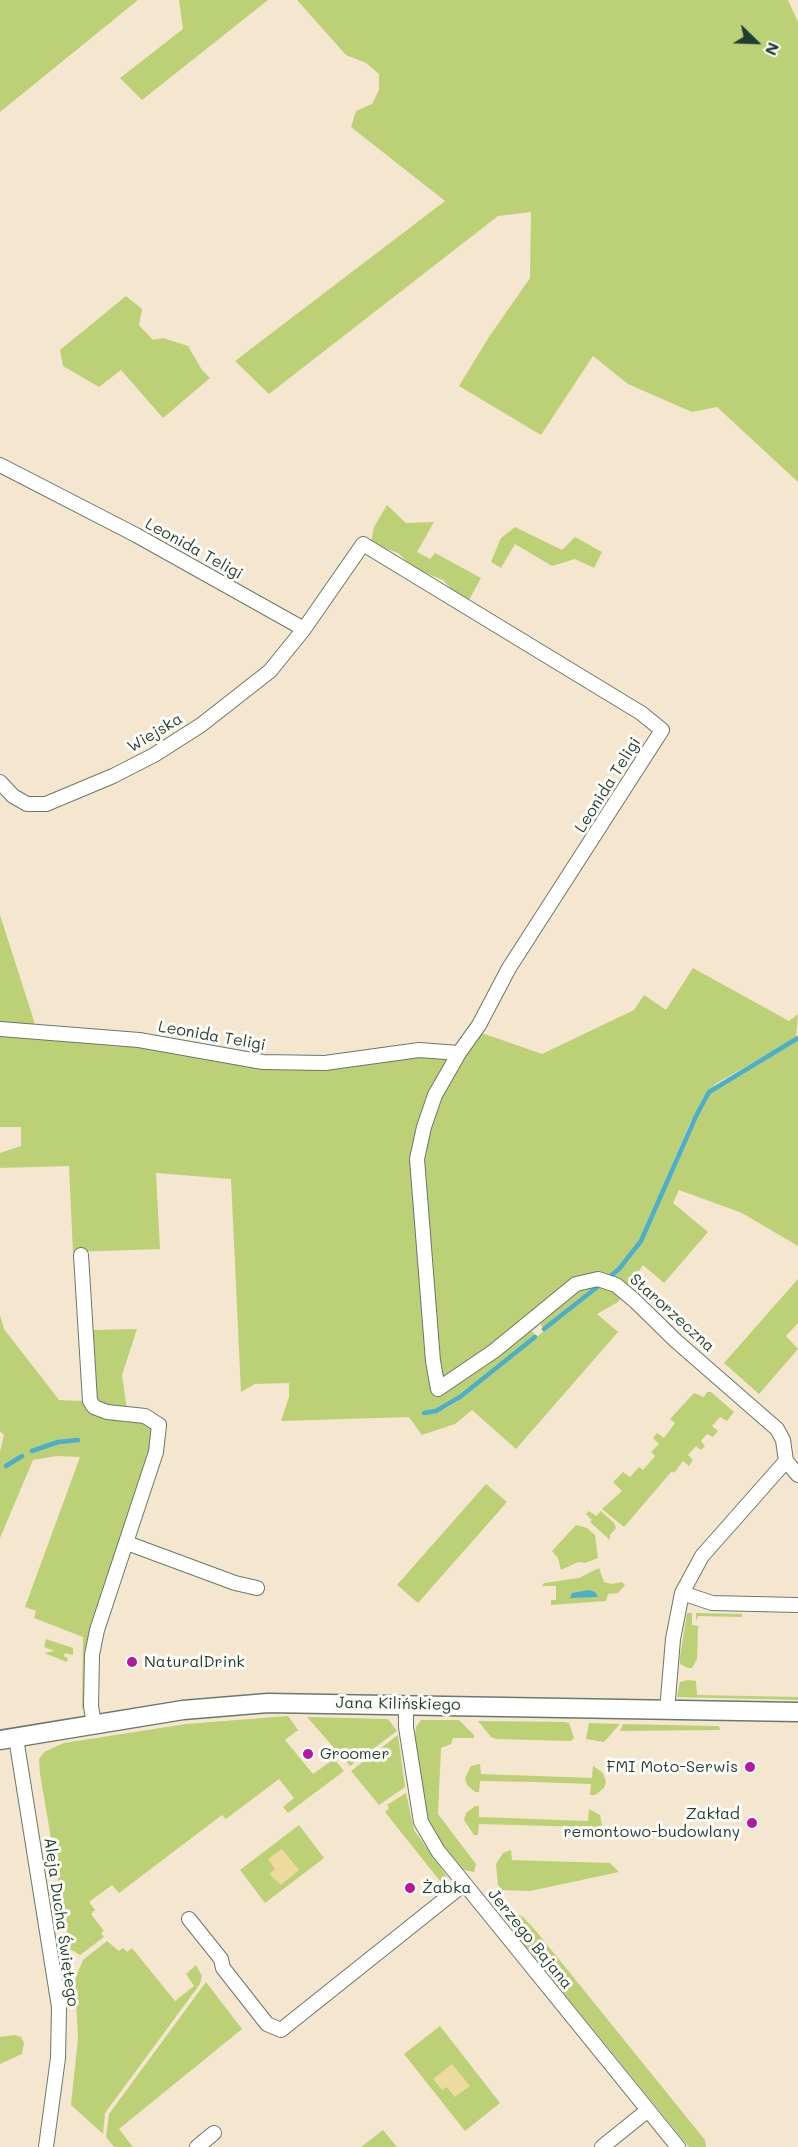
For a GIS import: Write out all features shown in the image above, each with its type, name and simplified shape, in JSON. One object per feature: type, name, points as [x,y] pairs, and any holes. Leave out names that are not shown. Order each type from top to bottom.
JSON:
[{"type":"street","name":"Leonida Teligi","points":[[0,465],[136,535],[304,630],[363,544],[641,713],[662,730],[509,968],[479,1025],[459,1053],[418,1050],[325,1063],[263,1062],[139,1040],[0,1029]]},
{"type":"street","name":"Wiejska","points":[[0,782],[13,796],[27,804],[46,804],[113,776],[154,755],[201,725],[270,671],[304,630]]},
{"type":"street","name":"Starorzeczna","points":[[459,1053],[435,1095],[424,1126],[417,1159],[433,1361],[438,1389],[494,1352],[576,1284],[598,1279],[616,1285],[634,1299],[676,1341],[777,1429],[783,1440],[786,1461]]},
{"type":"street","points":[[81,1255],[90,1401],[94,1407],[145,1416],[159,1425],[156,1452],[97,1630],[92,1655],[91,1706],[94,1725]]},
{"type":"street","points":[[668,1711],[673,1639],[682,1593],[702,1556],[786,1461],[798,1475]]},
{"type":"street","points":[[127,1543],[234,1583],[257,1588]]},
{"type":"street","points":[[682,1593],[712,1603],[798,1605]]},
{"type":"street","name":"Jana Kilińskiego","points":[[8,1739],[224,1705],[268,1703],[798,1712]]},
{"type":"street","name":"Jerzego Bajana","points":[[406,1704],[406,1727],[421,1822],[438,1851],[678,2147]]},
{"type":"street","name":"Aleja Ducha Świętego","points":[[8,1739],[58,2007],[58,2058],[46,2147]]},
{"type":"street","points":[[189,1918],[221,1959],[222,1968],[267,2024],[281,2030],[464,1884]]},
{"type":"street","points":[[602,2147],[648,2110]]},
{"type":"street","points":[[197,2147],[214,2133]]},
{"type":"green space","points":[[0,0],[138,0],[0,112]]},
{"type":"green space","points":[[179,0],[268,0],[142,100],[120,78],[183,29]]},
{"type":"green space","points":[[297,0],[788,0],[798,22],[798,482],[717,407],[692,412],[628,384],[593,356],[541,435],[459,386],[489,337],[530,278],[531,212],[498,216],[269,394],[235,361],[445,201],[351,127],[356,111],[372,104],[379,90],[379,74],[366,63],[346,55]]},
{"type":"green space","points":[[126,296],[142,309],[139,325],[153,340],[163,338],[188,346],[202,370],[210,378],[163,418],[121,370],[99,387],[63,366],[60,350]]},
{"type":"green space","points":[[387,505],[406,523],[434,522],[417,552],[430,559],[435,553],[481,578],[469,600],[453,591],[443,580],[414,568],[398,553],[371,543],[374,527]]},
{"type":"green space","points":[[515,527],[562,550],[575,537],[602,552],[594,568],[575,559],[552,566],[515,544],[501,568],[491,562],[501,538]]},
{"type":"green space","points":[[0,915],[34,1021],[37,1039],[124,1041],[205,1054],[366,1063],[423,1057],[461,1047],[479,1032],[542,1054],[634,1010],[644,995],[666,1010],[693,968],[789,1021],[798,1014],[796,1038],[717,1083],[707,1092],[689,1125],[640,1241],[617,1269],[543,1328],[540,1324],[532,1331],[535,1335],[459,1397],[439,1408],[424,1412],[425,1414],[445,1409],[461,1399],[627,1263],[643,1241],[710,1093],[798,1040],[798,1246],[742,1213],[679,1190],[673,1203],[708,1232],[664,1283],[643,1265],[618,1302],[597,1314],[618,1332],[516,1449],[472,1410],[455,1424],[422,1435],[409,1417],[281,1421],[289,1397],[289,1383],[255,1384],[241,1392],[231,1179],[156,1173],[160,1249],[73,1252],[69,1166],[0,1168],[0,1153],[21,1146],[21,1127],[0,1127]]},
{"type":"green space","points":[[798,1279],[798,1323],[786,1336],[798,1349],[759,1394],[724,1363]]},
{"type":"green space","points":[[0,1315],[4,1329],[59,1400],[82,1401],[88,1409],[135,1420],[149,1426],[153,1431],[153,1440],[110,1580],[85,1706],[82,1709],[83,1637],[34,1618],[36,1611],[25,1607],[80,1457],[57,1456],[33,1460],[0,1538],[0,1452],[4,1435],[0,1431]]},
{"type":"green space","points":[[137,1329],[122,1375],[127,1410],[100,1403],[91,1389],[90,1350],[94,1330]]},
{"type":"green space","points":[[707,1392],[711,1392],[734,1412],[727,1421],[720,1417],[712,1426],[718,1431],[713,1437],[707,1434],[701,1441],[705,1446],[701,1450],[696,1446],[688,1455],[693,1460],[689,1466],[683,1461],[674,1473],[672,1471],[624,1527],[602,1509],[622,1491],[613,1482],[623,1472],[630,1477],[639,1467],[643,1470],[655,1456],[651,1452],[659,1444],[653,1438],[657,1433],[664,1438],[675,1423],[670,1419],[694,1393],[704,1397]]},
{"type":"green space","points":[[486,1484],[507,1502],[418,1603],[397,1585]]},
{"type":"green space","points":[[589,1511],[596,1516],[601,1511],[614,1523],[616,1528],[610,1535],[610,1540],[590,1522],[592,1520],[586,1514]]},
{"type":"green space","points":[[576,1525],[587,1528],[595,1535],[598,1558],[585,1563],[578,1562],[561,1570],[558,1558],[552,1551]]},
{"type":"green space","points":[[599,1568],[604,1582],[611,1584],[622,1582],[625,1585],[618,1593],[608,1594],[606,1601],[551,1605],[551,1600],[556,1600],[556,1586],[542,1586],[544,1583],[579,1578]]},
{"type":"green space","points":[[687,1613],[692,1613],[692,1625],[698,1626],[697,1659],[692,1668],[680,1664]]},
{"type":"green space","points":[[696,1613],[742,1614],[742,1617],[698,1616],[696,1621]]},
{"type":"green space","points":[[46,1639],[73,1648],[73,1655],[65,1653],[64,1656],[68,1658],[67,1662],[44,1653],[55,1651],[44,1647]]},
{"type":"green space","points":[[696,1681],[697,1695],[798,1697],[798,1700],[677,1697],[680,1682]]},
{"type":"green space","points":[[288,1716],[298,1730],[285,1740],[313,1774],[334,1759],[344,1771],[288,1813],[283,1807],[294,1798],[279,1779],[226,1819],[222,1815],[119,1893],[112,1885],[89,1902],[95,1910],[91,1914],[104,1931],[101,1933],[104,1937],[80,1955],[70,1949],[40,1774],[39,1759],[44,1752],[64,1743],[186,1724]]},
{"type":"green space","points":[[307,1717],[388,1719],[397,1731],[350,1766]]},
{"type":"green space","points":[[421,1720],[459,1720],[474,1735],[474,1738],[453,1738],[451,1744],[441,1748],[438,1814],[476,1864],[474,1872],[464,1870],[443,1845],[431,1826],[425,1810],[415,1737],[416,1727]]},
{"type":"green space","points":[[478,1721],[565,1722],[569,1723],[574,1738],[571,1741],[497,1739],[491,1737]]},
{"type":"green space","points":[[589,1723],[620,1724],[604,1742],[586,1739]]},
{"type":"green space","points":[[623,1724],[719,1726],[720,1730],[620,1731]]},
{"type":"green space","points":[[398,1735],[405,1787],[379,1805],[351,1771]]},
{"type":"green space","points":[[480,1764],[481,1774],[592,1778],[593,1766],[603,1773],[606,1782],[604,1788],[595,1795],[590,1795],[591,1784],[536,1782],[480,1781],[479,1792],[475,1792],[467,1785],[465,1778],[471,1766]]},
{"type":"green space","points":[[406,1793],[414,1830],[448,1878],[448,1884],[444,1886],[385,1812],[389,1808],[387,1805]]},
{"type":"green space","points":[[475,1806],[479,1806],[479,1817],[588,1821],[589,1809],[600,1815],[602,1825],[592,1837],[587,1838],[587,1827],[479,1824],[478,1835],[474,1835],[464,1820],[466,1813]]},
{"type":"green space","points":[[299,1825],[324,1858],[265,1903],[240,1870]]},
{"type":"green space","points":[[511,1850],[512,1860],[610,1863],[619,1872],[530,1891],[502,1890],[498,1885],[496,1864],[503,1853]]},
{"type":"green space","points":[[513,1913],[523,1917],[536,1931],[705,2140],[706,2147],[689,2147],[679,2135],[509,1926],[508,1917]]},
{"type":"green space","points":[[107,1941],[119,1951],[123,1948],[127,1952],[132,1948],[175,2001],[194,1986],[186,1974],[196,1965],[202,1976],[200,1984],[105,2113],[103,2134],[71,2105],[78,2038],[75,1980],[83,1960]]},
{"type":"green space","points":[[206,1982],[242,2029],[119,2129],[133,2147],[114,2147],[106,2137],[109,2114]]},
{"type":"green space","points":[[440,2026],[500,2103],[465,2131],[404,2054]]},
{"type":"green space","points":[[15,2035],[21,2037],[24,2043],[22,2054],[0,2064],[0,2037]]},
{"type":"green space","points":[[383,2130],[397,2147],[361,2147]]},
{"type":"sand","points":[[282,1849],[299,1870],[281,1885],[269,1874],[275,1869],[268,1859]]},
{"type":"sand","points":[[452,2064],[470,2086],[455,2097],[447,2087],[442,2090],[433,2079]]},
{"type":"water","points":[[589,1590],[595,1592],[598,1597],[570,1598],[572,1593]]},
{"type":"waterway","points":[[607,1279],[619,1269],[641,1241],[696,1116],[709,1092],[798,1038]]},
{"type":"waterway","points":[[544,1329],[601,1284]]},
{"type":"waterway","points":[[424,1413],[436,1411],[460,1397],[535,1337]]},
{"type":"waterway","points":[[32,1451],[58,1442],[78,1440]]},
{"type":"waterway","points":[[6,1466],[22,1456]]},
{"type":"place","name":"NaturalDrink","points":[[132,1662]]},
{"type":"place","name":"Groomer","points":[[308,1754]]},
{"type":"place","name":"FMI Moto-Serwis","points":[[750,1767]]},
{"type":"place","name":"Zakład remontowo-budowlany","points":[[752,1823]]},
{"type":"place","name":"Żabka","points":[[410,1888]]}]
